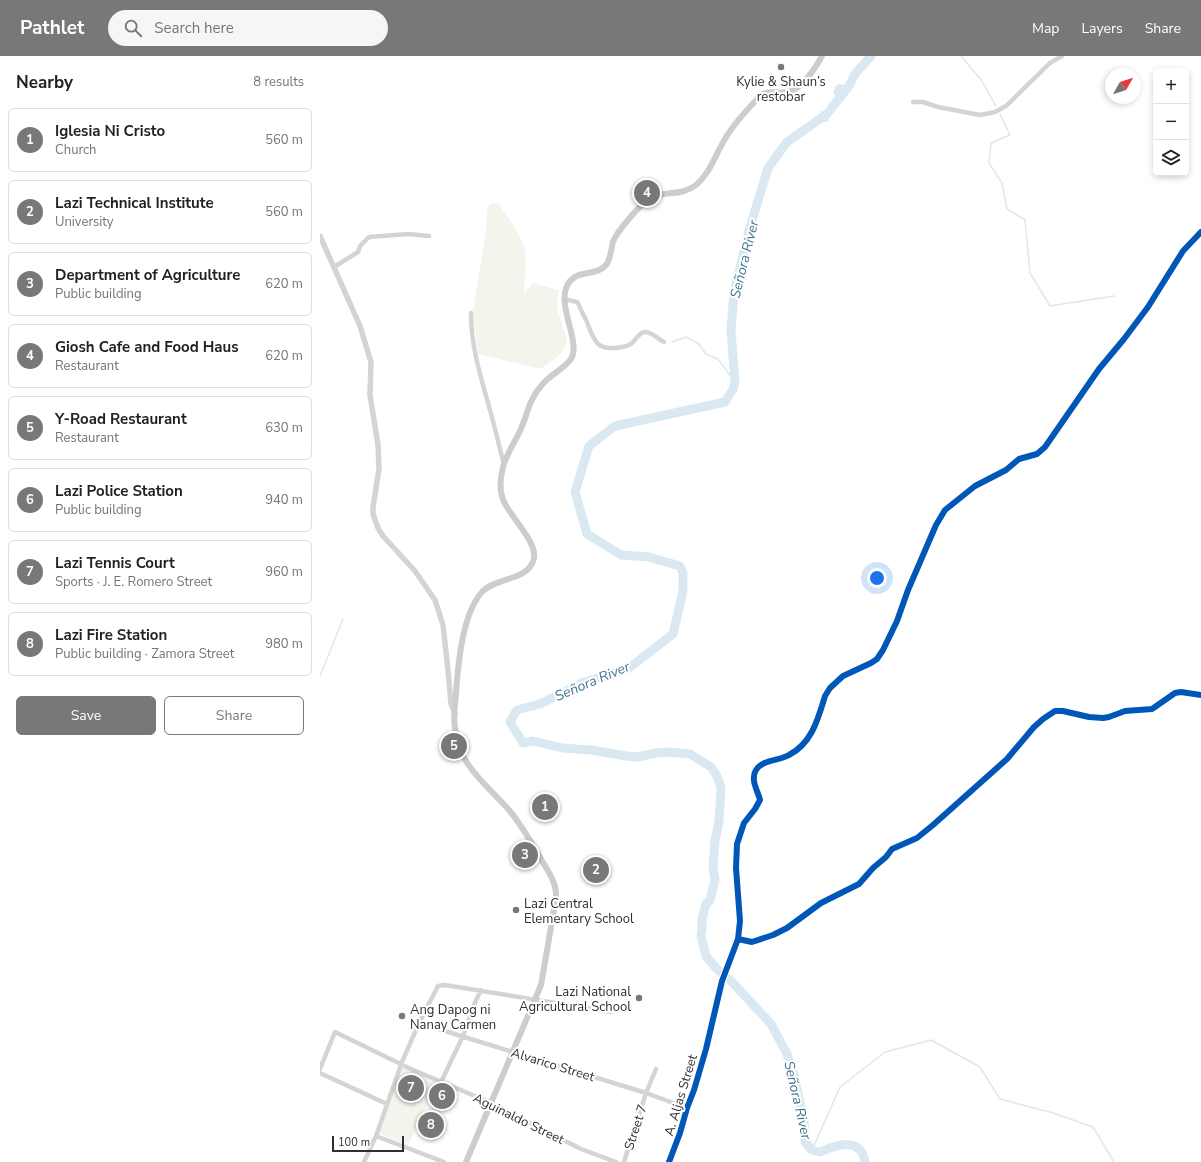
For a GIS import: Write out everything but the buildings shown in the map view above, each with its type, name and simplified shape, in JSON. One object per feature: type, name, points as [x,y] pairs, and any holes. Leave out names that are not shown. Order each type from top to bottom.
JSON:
[{"type":"main road","points":[[466,1162],[541,986],[556,898],[555,885],[551,876],[519,824],[510,811],[477,776],[463,758],[458,744],[455,728],[460,656],[472,606],[484,589],[525,572],[530,567],[534,558],[534,549],[531,541],[510,513],[502,495],[501,483],[504,464],[522,428],[532,398],[543,383],[573,356],[573,341],[564,299],[569,281],[578,275],[601,269],[606,265],[614,239],[643,204],[656,196],[680,193],[695,185],[706,174],[726,137],[760,96],[767,92],[787,92],[793,90],[806,79],[822,56]]},
{"type":"street","points":[[913,102],[923,102],[938,107],[980,115],[995,112],[1006,106],[1050,63],[1062,56]]},
{"type":"street","name":"A. Aljas Street","points":[[669,1162],[680,1133],[686,1108],[694,1090],[710,1034],[722,981],[738,939],[740,921],[736,868],[737,844],[744,823],[760,800],[754,783],[754,775],[756,771],[765,763],[789,755],[804,744],[813,730],[825,696],[830,688],[843,676],[871,663],[879,656],[888,642],[936,524],[943,513],[975,486],[1006,470],[1020,459],[1034,455],[1045,447],[1101,367],[1148,307],[1183,251],[1201,232]]},
{"type":"street","points":[[334,267],[358,252],[360,246],[369,237],[408,234],[429,236]]},
{"type":"street","points":[[320,236],[360,326],[371,362],[370,395],[378,445],[379,469],[373,514],[378,528],[383,536],[415,571],[435,600],[443,625],[451,704],[455,713]]},
{"type":"street","points":[[564,299],[577,302],[597,344],[604,348],[607,349],[625,346],[632,343],[641,333],[645,332],[653,334],[659,340],[664,342]]},
{"type":"street","points":[[471,313],[474,355],[494,423],[504,464]]},
{"type":"street","points":[[738,939],[752,942],[770,936],[786,928],[821,903],[859,884],[892,849],[917,838],[933,825],[1007,758],[1034,727],[1055,711],[1103,718],[1110,717],[1124,711],[1152,709],[1174,694],[1181,692],[1201,695]]},
{"type":"street","points":[[364,1162],[376,1136],[401,1064],[419,1023],[438,986],[445,984],[535,1001],[611,1012]]},
{"type":"street","points":[[441,1082],[463,1036],[473,1007],[481,990]]},
{"type":"street","name":"Alvarico Street","points":[[419,1023],[646,1093],[686,1108]]},
{"type":"street","name":"Aguinaldo Street","points":[[320,1069],[335,1032],[401,1064],[491,1103],[582,1149],[616,1162]]},
{"type":"street","name":"Street 7","points":[[624,1162],[646,1093],[656,1069]]},
{"type":"street","points":[[320,1073],[387,1104]]},
{"type":"street","points":[[376,1136],[444,1162]]},
{"type":"shaded area","points":[[839,84],[849,86],[845,98],[840,100],[833,93],[836,86]]},
{"type":"shaded area","points":[[822,111],[827,114],[829,121],[824,122],[820,119],[819,115]]},
{"type":"shaded area","points":[[493,203],[498,204],[506,214],[523,244],[526,259],[524,294],[533,283],[559,290],[557,298],[558,311],[567,340],[561,354],[540,369],[478,354],[473,312],[486,230],[487,212],[489,205]]},
{"type":"shaded area","points":[[402,1067],[438,1083],[436,1091],[422,1112],[408,1146],[379,1133]]},
{"type":"waterway","name":"Señora River","points":[[865,1162],[863,1154],[859,1148],[840,1145],[820,1152],[812,1150],[805,1142],[804,1123],[795,1079],[787,1054],[771,1024],[706,956],[701,936],[702,919],[706,904],[710,900],[715,880],[713,867],[715,841],[719,821],[721,788],[717,776],[711,767],[690,754],[668,752],[638,757],[591,750],[562,748],[533,741],[523,743],[510,722],[517,710],[540,704],[582,683],[629,668],[673,634],[683,591],[683,573],[680,566],[649,557],[621,555],[587,534],[575,492],[589,446],[615,426],[725,402],[733,389],[735,382],[731,331],[734,292],[750,227],[768,168],[787,142],[827,114],[849,86],[855,74],[871,56]]},
{"type":"waterway","points":[[961,56],[982,81],[996,106]]},
{"type":"waterway","points":[[1000,114],[1010,135],[991,143],[989,163],[1002,183],[1007,209],[1025,220],[1030,273],[1050,306],[1114,296]]},
{"type":"waterway","points":[[672,342],[686,337],[699,344],[706,354],[718,359],[735,382]]},
{"type":"waterway","points":[[320,676],[343,619]]},
{"type":"waterway","points":[[812,1150],[840,1087],[885,1052],[931,1040],[980,1067],[1000,1099],[1053,1113],[1093,1127],[1114,1162]]},
{"type":"cycle path","points":[[669,1162],[694,1090],[706,1049],[722,981],[738,939],[740,921],[736,868],[737,844],[744,823],[760,800],[754,782],[754,774],[756,770],[759,766],[767,762],[785,757],[797,750],[809,737],[813,730],[825,696],[830,688],[843,676],[877,659],[897,621],[908,590],[936,525],[945,510],[975,486],[1006,470],[1019,459],[1037,454],[1045,447],[1099,369],[1148,307],[1183,251],[1201,232]]},
{"type":"cycle path","points":[[738,939],[752,942],[773,935],[787,928],[821,903],[859,884],[892,849],[917,838],[933,825],[1007,759],[1034,727],[1055,711],[1103,718],[1125,711],[1152,709],[1175,693],[1181,692],[1201,695]]},
{"type":"place","name":"Kylie & Shaun’s restobar","points":[[781,67]]},
{"type":"place","name":"Giosh Cafe and Food Haus","points":[[647,193]]},
{"type":"place","name":"Y-Road Restaurant","points":[[454,746]]},
{"type":"place","name":"Iglesia Ni Cristo","points":[[545,807]]},
{"type":"place","name":"Department of Agriculture","points":[[525,855]]},
{"type":"place","name":"Lazi Technical Institute","points":[[596,870]]},
{"type":"place","name":"Lazi Central Elementary School","points":[[516,910]]},
{"type":"place","name":"Lazi National Agricultural School","points":[[639,998]]},
{"type":"place","name":"Ang Dapog ni Nanay Carmen","points":[[402,1016]]},
{"type":"place","name":"Lazi Tennis Court","points":[[411,1088]]},
{"type":"place","name":"Lazi Police Station","points":[[442,1096]]},
{"type":"place","name":"Lazi Fire Station","points":[[431,1125]]}]
